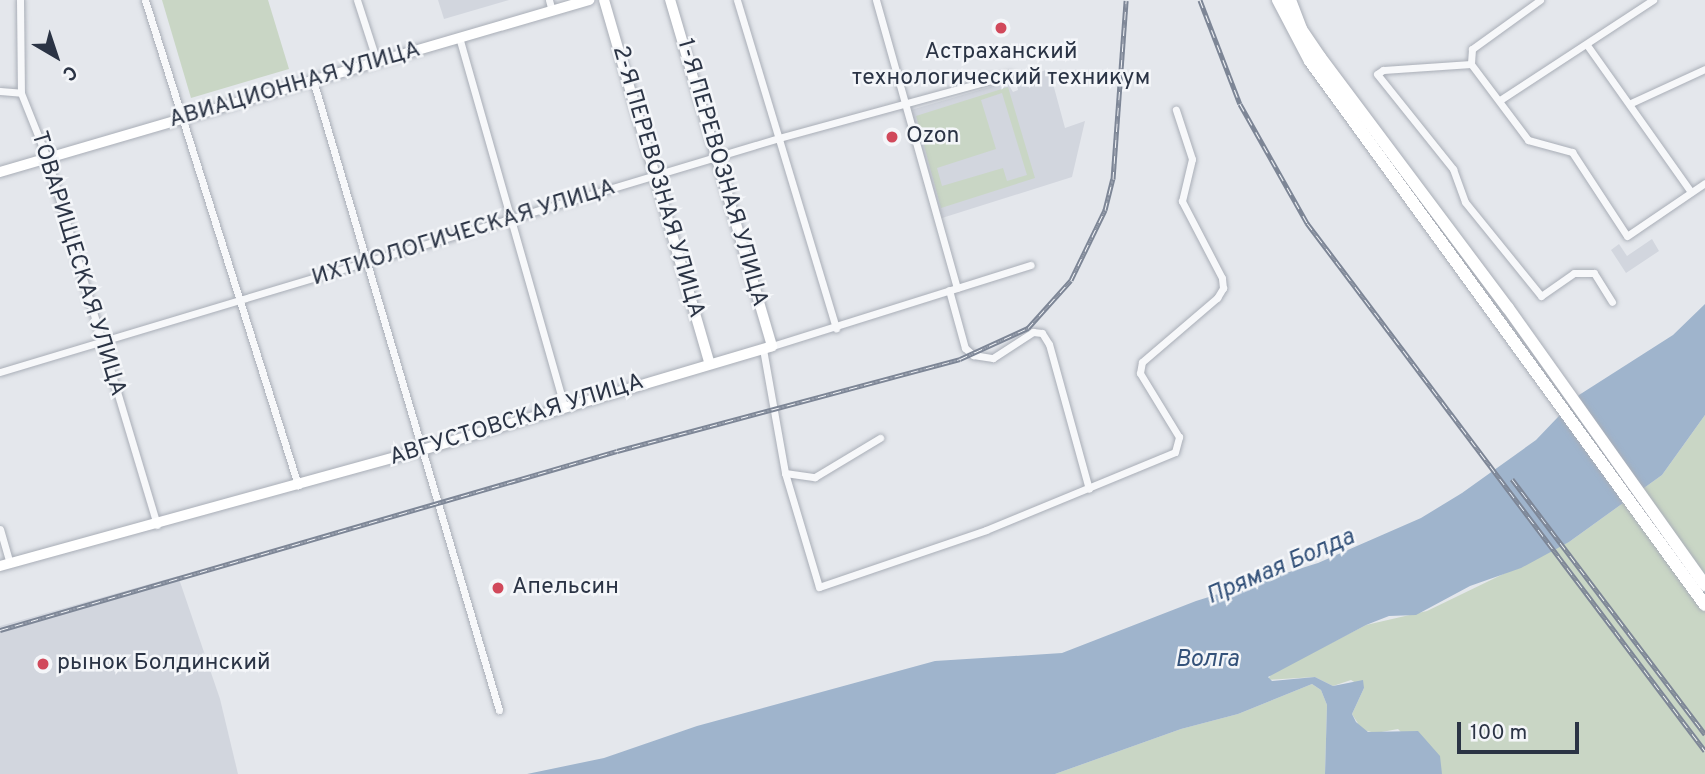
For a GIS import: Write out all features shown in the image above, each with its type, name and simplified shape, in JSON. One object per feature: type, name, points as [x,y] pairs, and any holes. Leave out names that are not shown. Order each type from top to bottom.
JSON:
[{"type":"highway","points":[[1278,0],[1310,61],[1671,548],[1705,585]]},
{"type":"highway","points":[[1290,0],[1301,29],[1320,57],[1508,308],[1671,548],[1705,605]]},
{"type":"street","name":"ТОВАРИЩЕСКАЯ УЛИЦА","points":[[20,0],[20,93],[47,158],[157,525]]},
{"type":"street","points":[[145,0],[299,485]]},
{"type":"street","points":[[358,0],[377,62]]},
{"type":"street","name":"АВИАЦИОННАЯ УЛИЦА","points":[[0,172],[377,62],[550,5],[589,0]]},
{"type":"street","name":"2-Я ПЕРЕВОЗНАЯ УЛИЦА","points":[[604,0],[710,364]]},
{"type":"street","name":"1-Я ПЕРЕВОЗНАЯ УЛИЦА","points":[[670,0],[768,348]]},
{"type":"street","points":[[737,0],[836,328]]},
{"type":"street","points":[[876,0],[953,289],[965,348],[972,355],[993,358],[1033,332],[1042,333],[1049,344],[1089,489]]},
{"type":"street","points":[[1540,0],[1472,49],[1471,64],[1528,140],[1572,152],[1628,236],[1705,183]]},
{"type":"street","points":[[1500,100],[1587,46],[1653,0]]},
{"type":"street","points":[[459,37],[513,219],[564,407]]},
{"type":"street","points":[[1587,46],[1631,103],[1691,192]]},
{"type":"street","points":[[1471,64],[1383,70],[1377,74],[1453,169],[1465,202],[1541,296],[1574,273],[1594,273],[1612,302]]},
{"type":"street","points":[[1631,103],[1705,69]]},
{"type":"street","name":"ИХТИОЛОГИЧЕСКАЯ УЛИЦА","points":[[0,372],[779,138],[1010,75]]},
{"type":"street","points":[[313,80],[499,710]]},
{"type":"street","points":[[0,91],[20,93]]},
{"type":"street","points":[[768,348],[785,473],[819,587],[986,530],[1175,452],[1179,445],[1140,373],[1142,362],[1217,298],[1223,288],[1222,278],[1182,201],[1192,159],[1176,110]]},
{"type":"street","name":"АВГУСТОВСКАЯ УЛИЦА","points":[[5,565],[422,450],[836,328],[1031,265]]},
{"type":"street","points":[[785,473],[815,477],[880,438]]},
{"type":"street","points":[[0,529],[5,565]]},
{"type":"shaded area","points":[[438,0],[509,0],[444,19]]},
{"type":"shaded area","points":[[1049,69],[1065,128],[1085,121],[1072,177],[942,218],[911,110],[1007,82],[1013,92],[1018,90],[1016,80]]},
{"type":"shaded area","points":[[1652,239],[1659,251],[1626,273],[1611,250],[1619,244],[1627,256]]},
{"type":"shaded area","points":[[178,576],[220,699],[238,774],[0,774],[0,626]]},
{"type":"green space","points":[[162,0],[268,0],[289,69],[191,98]]},
{"type":"green space","points":[[1008,87],[1035,178],[941,208],[916,116]],"holes":[[[1002,93],[1027,175],[1007,181],[1003,168],[942,186],[937,168],[996,149],[981,100]]]},
{"type":"green space","points":[[1705,415],[1705,774],[1442,774],[1398,729],[1376,733],[1362,730],[1352,714],[1364,688],[1351,680],[1333,686],[1315,677],[1268,680],[1271,674],[1366,625],[1427,611],[1569,542],[1662,475]]},
{"type":"green space","points":[[1312,684],[1321,690],[1327,705],[1325,774],[1055,774],[1181,729],[1238,714]]},
{"type":"water","name":"Волга","points":[[1705,304],[1705,415],[1662,475],[1569,542],[1521,568],[1470,586],[1416,615],[1389,616],[1366,625],[1268,677],[1272,681],[1315,677],[1333,686],[1363,680],[1364,688],[1352,714],[1356,722],[1368,732],[1418,731],[1440,756],[1442,774],[1325,774],[1327,705],[1321,690],[1312,684],[1238,714],[1181,729],[1055,774],[527,774],[604,758],[697,726],[935,661],[1062,653],[1196,601],[1318,563],[1421,518],[1462,493],[1536,440],[1579,395],[1673,335]]},
{"type":"railway","points":[[0,630],[617,451],[960,359],[1028,328],[1071,280],[1105,210],[1113,179],[1126,0]]},
{"type":"railway","points":[[1200,0],[1240,104],[1307,223],[1705,751]]},
{"type":"railway","points":[[1512,479],[1705,734]]},
{"type":"place","name":"Астраханский технологический техникум","points":[[1001,28]]},
{"type":"place","name":"Ozon","points":[[892,137]]},
{"type":"place","name":"Апельсин","points":[[498,588]]},
{"type":"place","name":"рынок Болдинский","points":[[43,664]]},
{"type":"water label","name":"Прямая Болда","points":[[1281,568]]}]
